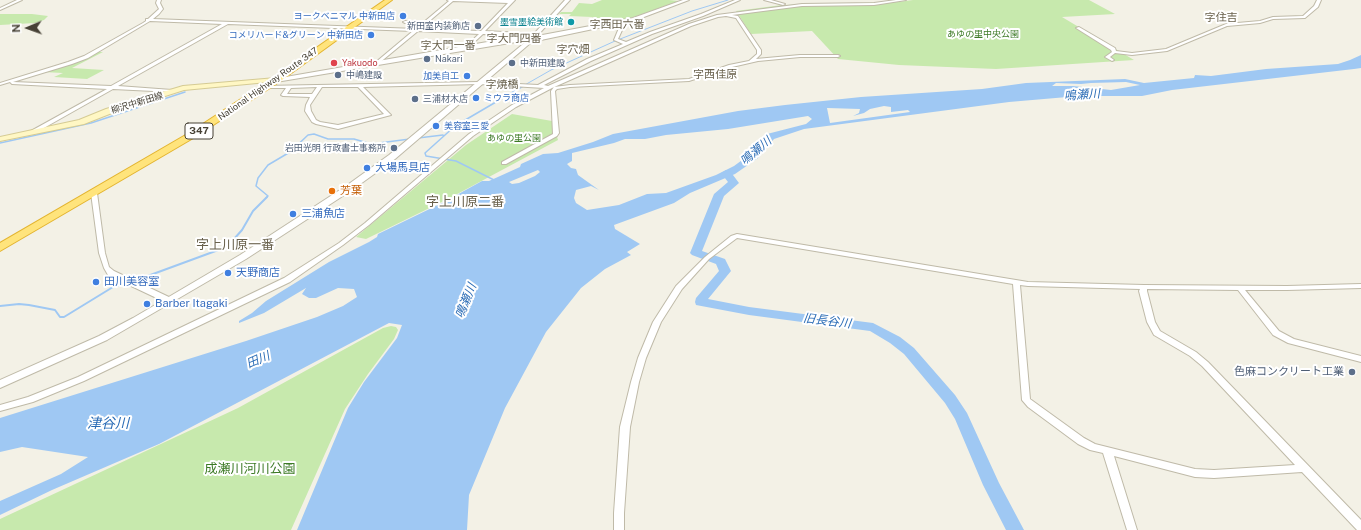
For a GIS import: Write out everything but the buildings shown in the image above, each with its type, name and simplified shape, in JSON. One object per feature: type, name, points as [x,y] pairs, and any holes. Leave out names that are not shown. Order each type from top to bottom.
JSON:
[{"type":"highway","name":"National Highway Route 347","points":[[0,248],[192,135],[276,80],[348,27],[389,0]]},
{"type":"main road","name":"柳沢中新田線","points":[[0,138],[81,122],[109,111],[172,91],[196,86],[232,85],[276,80]]},
{"type":"street","points":[[0,9],[20,0]]},
{"type":"street","points":[[0,84],[80,59],[144,24],[147,20],[160,11],[159,0]]},
{"type":"street","points":[[378,63],[451,0],[512,1]]},
{"type":"street","points":[[0,384],[103,338],[243,256],[314,212],[371,173],[420,134],[534,38],[568,0]]},
{"type":"street","points":[[276,80],[467,48],[541,38],[634,19],[687,0]]},
{"type":"street","points":[[538,87],[589,60],[651,33],[702,15],[734,0]]},
{"type":"street","points":[[766,0],[778,4],[802,5],[878,4],[904,0]]},
{"type":"street","points":[[1112,60],[1107,57],[1114,52],[1132,54],[1167,50],[1226,25],[1260,22],[1273,18],[1304,17],[1316,7],[1319,0]]},
{"type":"street","points":[[467,48],[512,1]]},
{"type":"street","points":[[0,408],[30,400],[81,379],[287,280],[341,244],[367,224],[471,135],[514,106],[550,87],[690,25],[717,16],[802,5]]},
{"type":"street","points":[[717,16],[737,16],[760,54],[751,61]]},
{"type":"street","points":[[147,20],[523,34]]},
{"type":"street","points":[[405,22],[425,23]]},
{"type":"street","points":[[33,132],[227,23]]},
{"type":"street","points":[[615,23],[621,28],[617,41],[627,44]]},
{"type":"street","points":[[460,32],[465,27]]},
{"type":"street","points":[[434,31],[438,28],[445,28]]},
{"type":"street","points":[[1078,28],[1111,47],[1114,52]]},
{"type":"street","points":[[504,163],[555,135],[553,91],[556,88],[689,80],[712,71],[751,61],[786,57],[838,56]]},
{"type":"street","points":[[6,82],[172,91]]},
{"type":"street","points":[[265,87],[480,83],[550,87],[565,83],[570,86]]},
{"type":"street","points":[[290,86],[283,95],[314,96]]},
{"type":"street","points":[[320,86],[308,105],[308,111],[314,121],[321,125],[342,127],[388,115],[360,86]]},
{"type":"street","points":[[94,193],[102,253],[106,267],[111,273],[124,280],[168,300]]},
{"type":"street","points":[[620,530],[619,513],[625,427],[642,358],[657,322],[679,288],[707,258],[733,237],[742,236],[1016,282],[1044,285],[1240,288],[1361,286]]},
{"type":"street","points":[[1016,282],[1026,400],[1081,441],[1093,447],[1195,473],[1204,474],[1304,468]]},
{"type":"street","points":[[1144,287],[1143,291],[1151,322],[1157,332],[1205,364],[1361,527]]},
{"type":"street","points":[[1240,288],[1276,333],[1291,341],[1361,359]]},
{"type":"street","points":[[1107,450],[1132,530]]},
{"type":"green space","points":[[602,0],[679,1],[634,17],[608,23],[592,17],[559,14],[561,12],[572,12],[579,3],[592,4]]},
{"type":"green space","name":"あゆの里中央公園","points":[[913,0],[1089,0],[1115,14],[1062,17],[1134,60],[996,69],[899,65],[838,59],[812,31],[751,34],[736,11],[782,5],[898,2]]},
{"type":"green space","points":[[0,14],[32,14],[48,16],[44,20],[35,23],[0,25]]},
{"type":"green space","points":[[97,52],[103,52],[72,68],[104,70],[87,79],[54,77],[63,73],[43,72]]},
{"type":"green space","name":"あゆの里公園","points":[[512,114],[552,121],[558,140],[446,200],[366,239],[356,237],[466,145]]},
{"type":"green space","name":"成瀬川河川公園","points":[[391,326],[396,327],[398,330],[394,339],[368,374],[345,409],[291,530],[0,530],[0,519],[238,408],[383,328]]},
{"type":"water","points":[[1361,55],[1361,68],[1172,90],[1142,96],[1079,96],[1009,102],[804,129],[774,139],[758,158],[735,174],[690,193],[674,203],[614,225],[615,229],[640,244],[627,252],[631,255],[605,269],[581,288],[546,332],[505,408],[469,495],[467,530],[297,530],[348,408],[364,382],[397,338],[402,325],[389,323],[159,444],[52,490],[0,515],[0,501],[61,474],[88,457],[22,447],[0,452],[0,418],[246,341],[317,317],[343,306],[357,297],[354,289],[338,288],[316,298],[309,298],[302,294],[306,288],[264,313],[239,323],[239,321],[252,313],[266,301],[329,262],[369,242],[377,237],[378,234],[444,202],[482,181],[489,181],[520,167],[521,164],[543,154],[558,153],[613,134],[738,111],[785,105],[861,97],[982,89],[1026,83],[1125,79],[1144,83],[1194,78],[1195,75],[1211,76],[1266,69],[1338,64]],"holes":[[[1126,82],[1140,85],[1111,90],[1073,86],[1052,86],[1056,83]],[[884,106],[891,107],[891,112],[908,110],[910,112],[830,123],[827,108],[860,109],[859,113],[853,116],[864,113],[870,109]],[[808,116],[812,119],[806,124],[767,134],[754,144],[749,155],[734,166],[716,175],[666,193],[647,194],[619,205],[587,210],[576,203],[574,198],[576,190],[591,186],[599,190],[578,175],[576,169],[571,168],[567,164],[572,161],[572,153],[625,139],[645,139],[666,135],[728,129]],[[538,170],[540,172],[535,176],[519,183],[512,184],[509,182]]]},
{"type":"waterway","points":[[523,86],[551,70],[615,41],[692,11],[728,0]]},
{"type":"waterway","points":[[494,180],[456,161],[426,156],[425,153],[455,126],[525,85]]},
{"type":"waterway","points":[[0,143],[91,123],[185,92]]},
{"type":"waterway","points":[[134,281],[221,249],[234,239],[242,230],[253,211],[268,196],[256,186],[258,178],[268,165],[290,152],[308,135],[314,134],[328,139],[354,139],[371,144],[410,139]]},
{"type":"waterway","points":[[418,138],[443,135]]},
{"type":"waterway","name":"旧長谷川","points":[[726,173],[734,183],[719,194],[696,253],[721,262],[725,271],[702,298],[701,302],[749,311],[873,327],[895,340],[909,351],[950,399],[962,417],[991,485],[1015,530]]},
{"type":"waterway","points":[[0,306],[19,304],[29,305],[55,310],[60,317],[64,317],[113,287],[128,283]]},
{"type":"place","name":"ヨークベニマル 中新田店","points":[[403,16]]},
{"type":"place","name":"墨雪墨絵美術館","points":[[571,22]]},
{"type":"place","name":"新田室内装飾店","points":[[478,26]]},
{"type":"place","name":"コメリハード&グリーン 中新田店","points":[[371,35]]},
{"type":"place","name":"Nakari","points":[[427,59]]},
{"type":"place","name":"Yakuodo","points":[[334,63]]},
{"type":"place","name":"中新田建設","points":[[512,63]]},
{"type":"place","name":"中嶋建設","points":[[338,75]]},
{"type":"place","name":"加美自工","points":[[467,76]]},
{"type":"place","name":"ミウラ商店","points":[[476,98]]},
{"type":"place","name":"三浦材木店","points":[[415,99]]},
{"type":"place","name":"美容室三愛","points":[[436,126]]},
{"type":"place","name":"岩田光明 行政書士事務所","points":[[394,148]]},
{"type":"place","name":"大場馬具店","points":[[367,168]]},
{"type":"place","name":"芳葉","points":[[332,191]]},
{"type":"place","name":"三浦魚店","points":[[293,214]]},
{"type":"place","name":"天野商店","points":[[228,273]]},
{"type":"place","name":"田川美容室","points":[[96,282]]},
{"type":"place","name":"Barber Itagaki","points":[[147,304]]},
{"type":"place","name":"色麻コンクリート工業","points":[[1352,372]]},
{"type":"district","name":"字住吉","points":[[1221,18]]},
{"type":"district","name":"字西田六番","points":[[617,25]]},
{"type":"district","name":"字大門四番","points":[[514,39]]},
{"type":"district","name":"字大門一番","points":[[448,46]]},
{"type":"district","name":"字穴畑","points":[[573,50]]},
{"type":"district","name":"字西佳原","points":[[715,75]]},
{"type":"district","name":"字焼橋","points":[[502,85]]},
{"type":"district","name":"字上川原二番","points":[[465,202]]},
{"type":"district","name":"字上川原一番","points":[[235,245]]},
{"type":"water label","name":"鳴瀬川","points":[[1082,95]]},
{"type":"water label","name":"鳴瀬川","points":[[756,151]]},
{"type":"water label","name":"鳴瀬川","points":[[466,301]]},
{"type":"water label","name":"田川","points":[[258,360]]},
{"type":"water label","name":"津谷川","points":[[108,424]]}]
